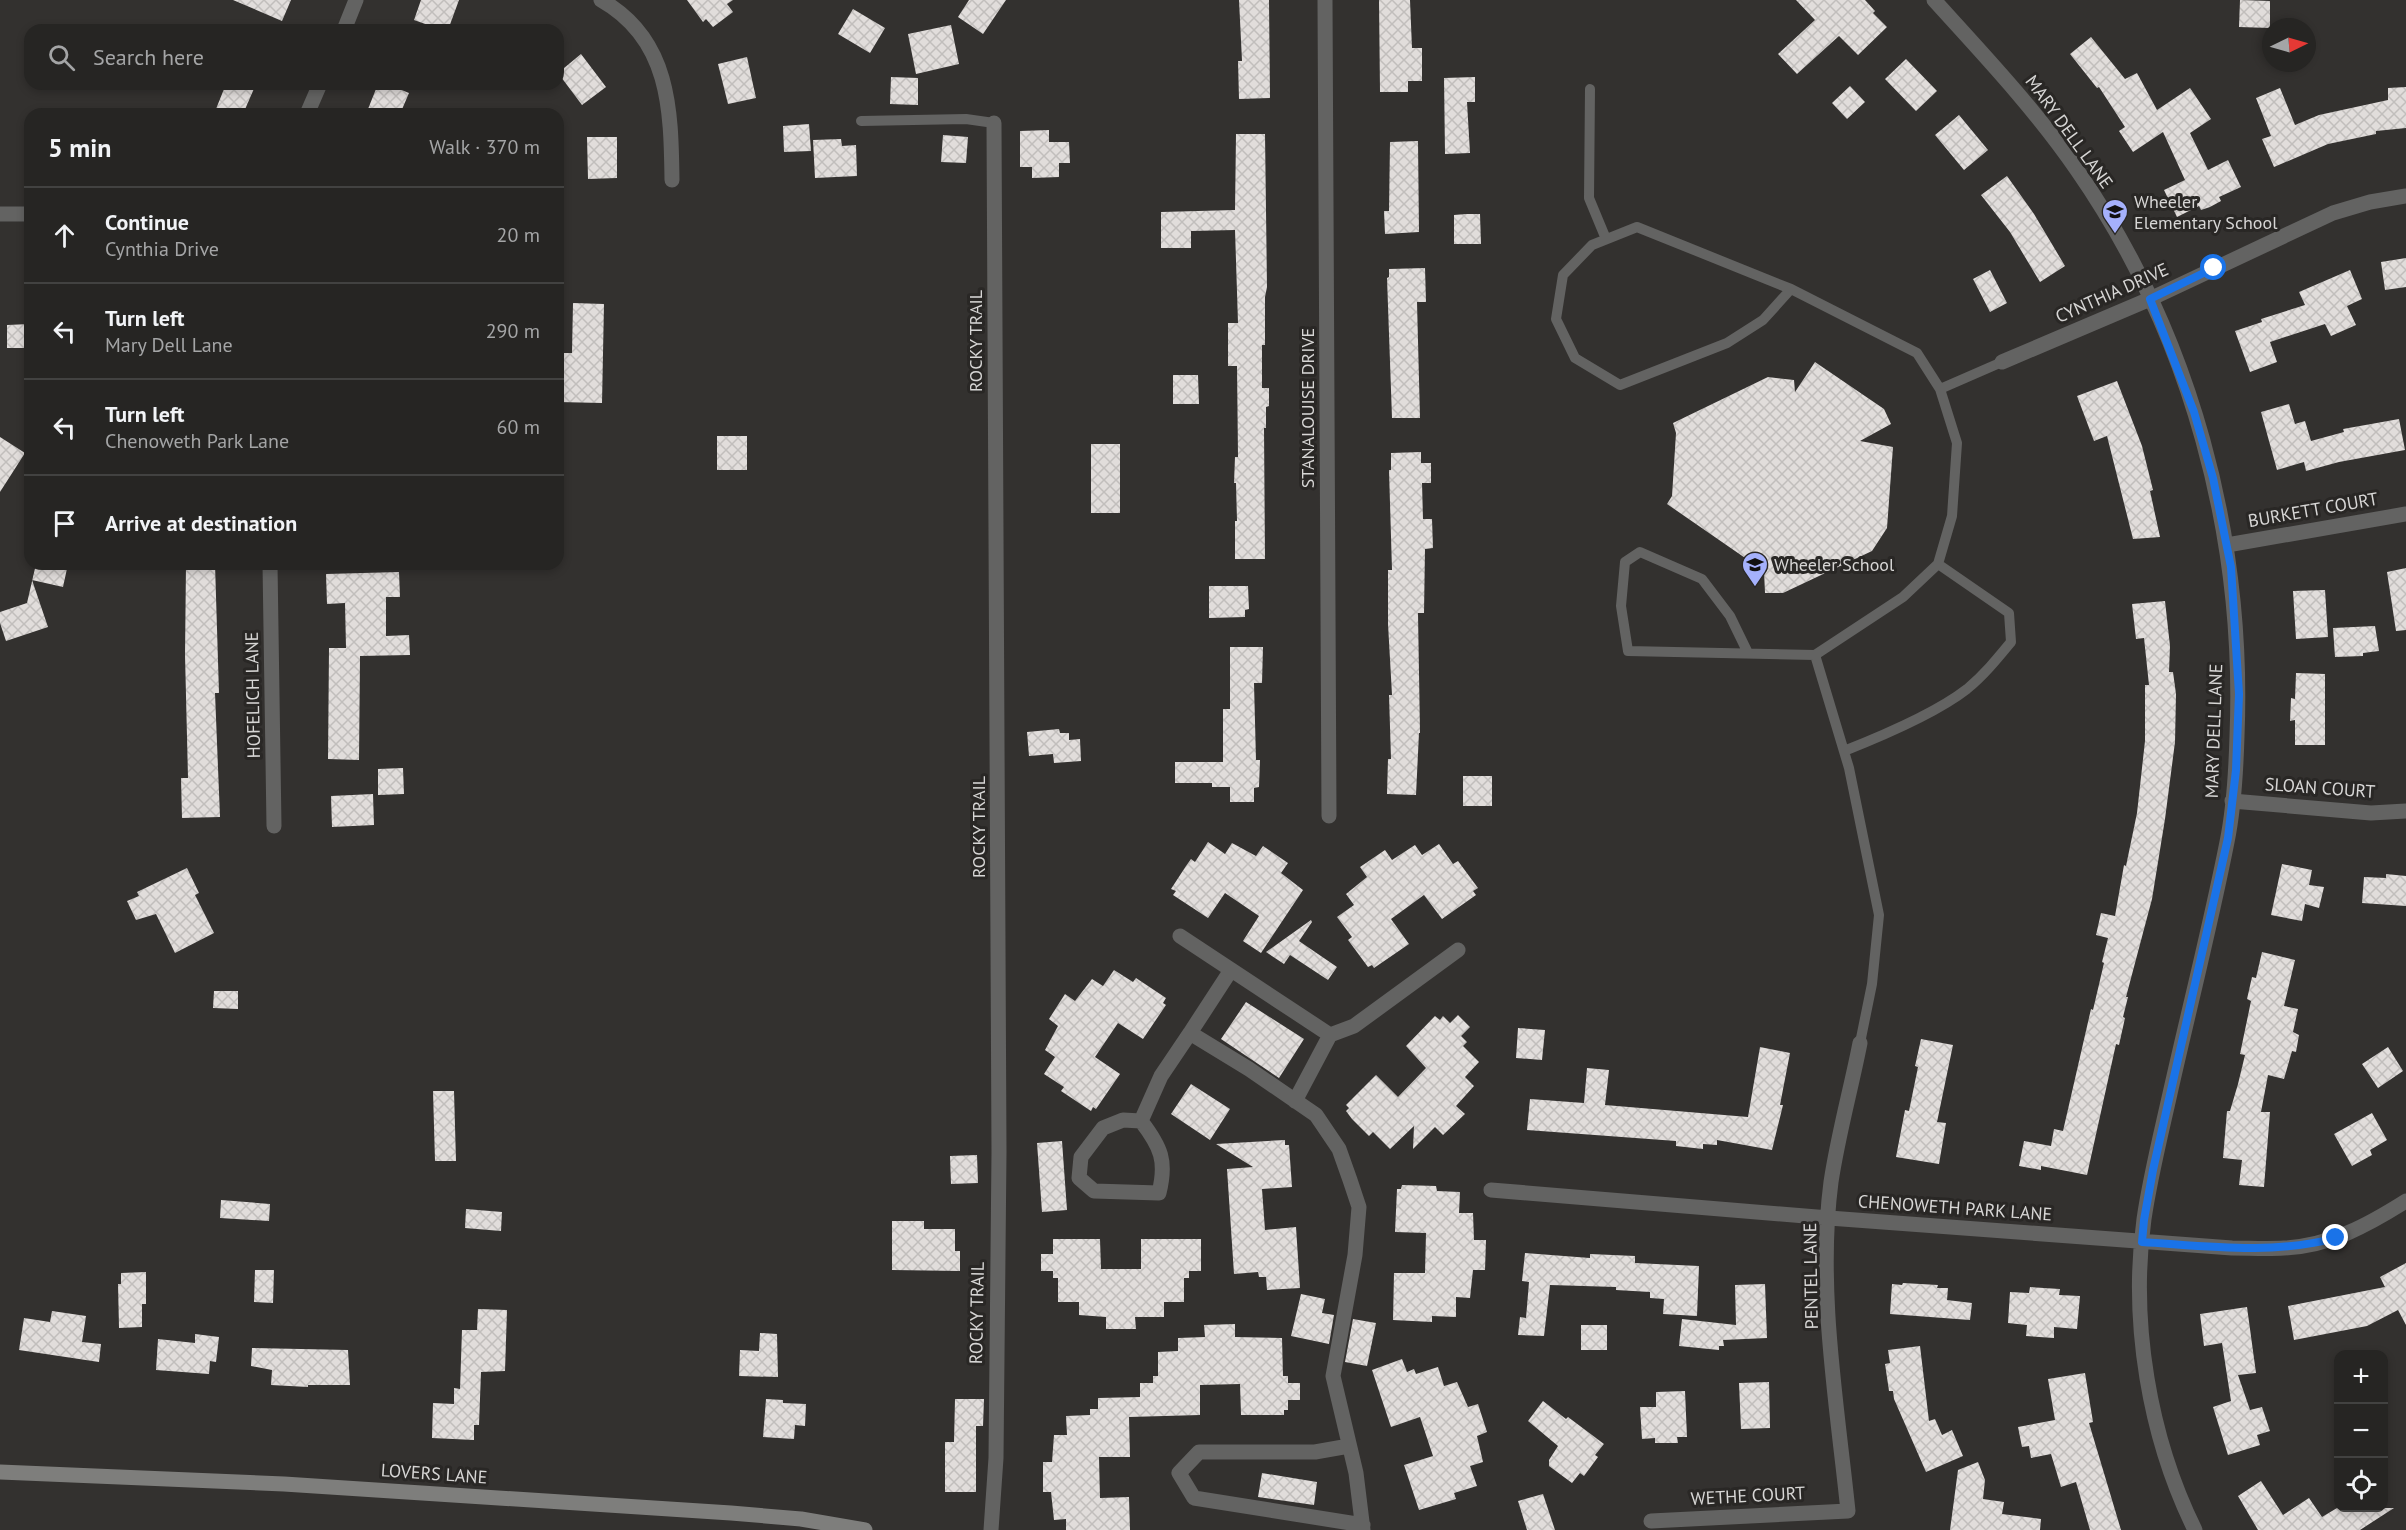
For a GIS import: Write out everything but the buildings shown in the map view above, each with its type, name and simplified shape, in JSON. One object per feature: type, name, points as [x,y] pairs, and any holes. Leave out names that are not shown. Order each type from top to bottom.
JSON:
[{"type":"main road","name":"LOVERS LANE","points":[[0,1472],[284,1484],[720,1512],[801,1519],[865,1530]]},
{"type":"street","points":[[347,24],[357,0]]},
{"type":"street","points":[[601,0],[628,19],[640,33],[651,49],[660,70],[667,93],[671,131],[672,180]]},
{"type":"street","name":"STANALOUISE DRIVE","points":[[1325,0],[1329,816]]},
{"type":"street","name":"MARY DELL LANE","points":[[1934,0],[2028,105],[2066,155],[2132,261],[2150,299],[2194,412],[2213,478],[2227,544],[2235,617],[2239,694],[2236,770],[2228,838],[2153,1170],[2144,1220],[2140,1290],[2145,1365],[2155,1420],[2165,1459],[2196,1530]]},
{"type":"street","points":[[310,108],[318,90]]},
{"type":"street","name":"ROCKY TRAIL","points":[[991,1530],[996,1458],[999,1152],[994,123]]},
{"type":"street","name":"CYNTHIA DRIVE","points":[[2002,362],[2150,299],[2333,213],[2370,202],[2406,196]]},
{"type":"street","points":[[0,214],[24,214]]},
{"type":"street","name":"BURKETT COURT","points":[[2227,544],[2406,514]]},
{"type":"street","name":"HOFELICH LANE","points":[[270,570],[274,826]]},
{"type":"street","name":"SLOAN COURT","points":[[2232,801],[2371,813],[2406,811]]},
{"type":"street","points":[[1180,936],[1330,1035]]},
{"type":"street","points":[[1295,1101],[1330,1035],[1354,1026],[1458,951]]},
{"type":"street","points":[[1142,1121],[1161,1076],[1230,970]]},
{"type":"street","points":[[1190,1034],[1316,1115],[1339,1149],[1359,1207],[1355,1255],[1333,1376],[1356,1473],[1363,1527],[1194,1498],[1179,1473],[1199,1452],[1315,1452],[1349,1446]]},
{"type":"street","name":"PENTEL LANE","points":[[1848,1510],[1828,1298],[1829,1218],[1832,1182],[1860,1043]]},
{"type":"street","points":[[1123,1120],[1142,1121],[1156,1141],[1164,1171],[1159,1193],[1094,1191],[1079,1178],[1081,1157],[1102,1128],[1123,1120]]},
{"type":"street","name":"CHENOWETH PARK LANE","points":[[1491,1190],[2232,1248],[2284,1248],[2309,1245],[2356,1231],[2406,1202]]},
{"type":"street","name":"WETHE COURT","points":[[1651,1521],[1848,1510]]},
{"type":"lane","points":[[1590,89],[1589,198],[1606,239]]},
{"type":"lane","points":[[861,121],[966,119],[994,123]]},
{"type":"lane","points":[[1748,653],[1730,616],[1702,579],[1640,552],[1625,562],[1621,606],[1628,651],[1815,655],[1903,597],[1938,564],[1952,516],[1957,443],[1940,389],[1917,353],[1791,289],[1637,227],[1592,245],[1563,275],[1556,319],[1575,358],[1620,386],[1728,343],[1764,320],[1791,289]]},
{"type":"lane","points":[[1940,389],[2002,362]]},
{"type":"lane","points":[[1844,751],[1877,738],[1965,690],[1991,667],[2011,642],[2009,613],[1938,564]]},
{"type":"lane","points":[[1815,655],[1844,751],[1880,915],[1872,984],[1860,1043]]},
{"type":"place","name":"Wheeler Elementary School","points":[[2115,235]]},
{"type":"place","name":"Wheeler School","points":[[1755,588]]},
{"type":"route","points":[[2214,268],[2150,299],[2194,412],[2213,478],[2231,567],[2239,694],[2236,770],[2228,838],[2153,1170],[2142,1242],[2232,1248],[2284,1248],[2336,1238]]}]
